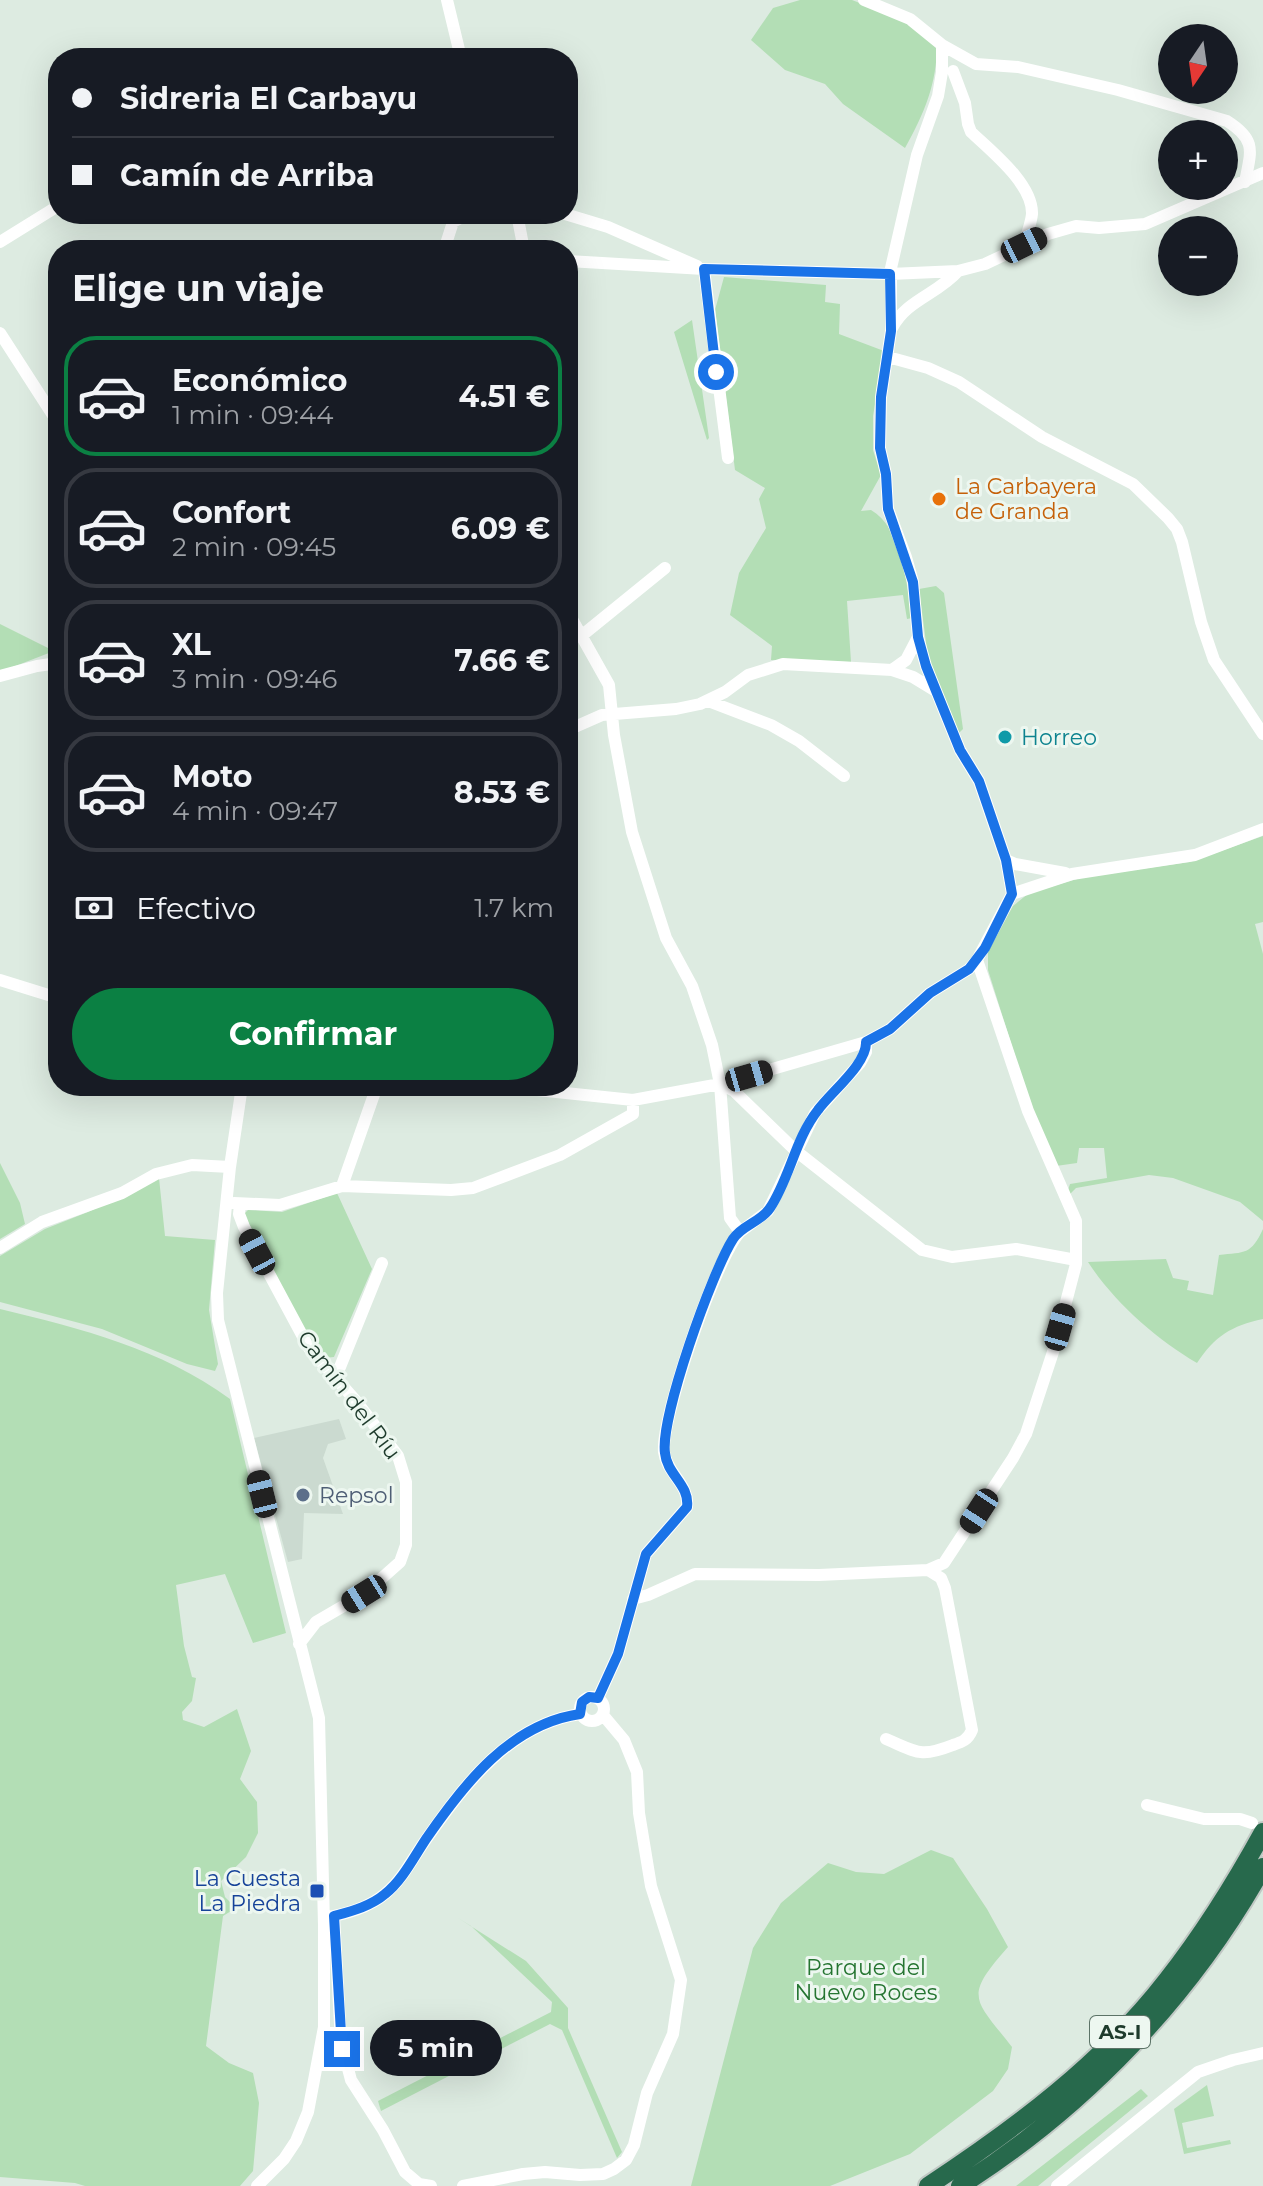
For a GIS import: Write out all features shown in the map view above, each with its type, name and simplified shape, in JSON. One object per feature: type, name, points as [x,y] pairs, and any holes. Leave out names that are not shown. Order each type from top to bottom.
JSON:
[{"type":"highway","name":"AS-I","points":[[928,2186],[1028,2116],[1108,2046],[1175,1970],[1207,1924],[1258,1827]]},
{"type":"highway","name":"AS-I","points":[[960,2186],[995,2164],[1058,2115],[1119,2058],[1178,1993],[1222,1933],[1263,1867]]},
{"type":"street","points":[[447,0],[459,48]]},
{"type":"street","points":[[864,0],[910,19],[942,45],[985,66]]},
{"type":"street","points":[[942,45],[948,71],[965,103],[971,132],[1017,178],[1030,204],[1032,214],[1024,245]]},
{"type":"street","points":[[948,71],[985,66],[1018,67],[1090,83],[1227,121],[1242,130],[1251,146],[1245,182]]},
{"type":"street","points":[[578,1094],[633,1100],[720,1084],[866,1042],[890,1029],[930,993],[969,969],[977,960],[1012,894],[1006,860],[979,781],[960,750],[918,637],[913,582],[888,509],[886,474],[880,448],[881,397],[891,331],[890,274],[917,155],[948,71]]},
{"type":"street","points":[[578,262],[890,274],[958,271],[985,264],[1048,234],[1076,226],[1145,224],[1263,173]]},
{"type":"street","points":[[0,242],[48,212]]},
{"type":"street","points":[[578,219],[704,269]]},
{"type":"street","points":[[616,265],[633,257],[633,245],[625,235]]},
{"type":"street","points":[[704,269],[728,458]]},
{"type":"street","points":[[891,331],[904,310],[948,283],[958,271]]},
{"type":"street","points":[[0,333],[48,407]]},
{"type":"street","points":[[888,357],[928,368],[959,382],[1042,437],[1133,484],[1168,518],[1182,542],[1201,622],[1214,660],[1263,734]]},
{"type":"street","points":[[580,637],[665,568]]},
{"type":"street","points":[[578,633],[609,685],[632,832],[666,938],[692,986],[706,1023],[720,1084],[730,1218],[740,1232]]},
{"type":"street","points":[[892,670],[906,660],[918,637]]},
{"type":"street","points":[[0,676],[48,664]]},
{"type":"street","points":[[578,724],[602,715],[676,709],[708,701],[748,675],[783,664],[892,670],[913,677],[936,691]]},
{"type":"street","points":[[708,701],[771,725],[799,741],[844,776]]},
{"type":"street","points":[[1012,894],[1072,874],[1195,855],[1263,829]]},
{"type":"street","points":[[1006,860],[1072,874]]},
{"type":"street","points":[[633,1599],[695,1574],[819,1575],[928,1570],[944,1563],[1026,1434],[1074,1277],[1076,1221],[1028,1111],[977,960]]},
{"type":"street","points":[[0,980],[48,995]]},
{"type":"street","points":[[598,1698],[618,1654],[646,1554],[687,1507],[687,1492],[671,1472],[665,1456],[666,1433],[686,1359],[712,1285],[733,1239],[768,1211],[815,1113],[860,1063],[866,1052],[866,1042]]},
{"type":"street","points":[[720,1084],[734,1091],[796,1151],[894,1230],[931,1254],[952,1257],[1016,1249],[1076,1260]]},
{"type":"street","points":[[241,1096],[230,1167],[234,1203],[217,1293],[218,1320],[319,1718],[329,1917],[341,2042],[351,2080],[405,2172],[411,2180],[431,2186]]},
{"type":"street","points":[[342,1186],[374,1096]]},
{"type":"street","points":[[234,1203],[280,1205],[342,1186],[451,1190],[489,1184],[560,1155],[633,1114],[633,1100]]},
{"type":"street","points":[[0,1248],[42,1222],[122,1193],[156,1174],[192,1165],[230,1167]]},
{"type":"street","name":"Camín del Ríu","points":[[234,1203],[309,1348],[398,1456],[407,1494],[406,1545],[395,1568],[364,1594],[316,1622],[299,1644]]},
{"type":"street","points":[[332,1374],[340,1367],[382,1263]]},
{"type":"street","points":[[886,1739],[921,1754],[931,1754],[964,1741],[972,1730],[945,1588],[941,1578],[928,1570]]},
{"type":"street","points":[[589,1697],[598,1698],[605,1707],[598,1721],[589,1722],[580,1714],[582,1702],[589,1697]]},
{"type":"street","points":[[329,1917],[357,1909],[388,1892],[480,1769],[503,1747],[560,1717],[580,1714]]},
{"type":"street","points":[[463,2186],[523,2174],[600,2180],[626,2160],[634,2145],[647,2093],[673,2034],[682,1987],[651,1886],[633,1758],[624,1740],[603,1715]]},
{"type":"street","points":[[1147,1805],[1204,1819],[1240,1819],[1258,1827]]},
{"type":"street","points":[[257,2186],[284,2159],[296,2141],[308,2112],[324,2027],[329,1917]]},
{"type":"street","points":[[1057,2186],[1198,2072],[1263,2053]]},
{"type":"shaded area","name":"Repsol","points":[[339,1419],[346,1439],[328,1444],[323,1458],[343,1514],[304,1513],[302,1559],[288,1562],[254,1438]]},
{"type":"green space","points":[[800,0],[852,0],[901,19],[937,44],[935,72],[928,98],[905,148],[843,104],[825,84],[785,70],[751,40],[773,8]]},
{"type":"green space","points":[[724,277],[826,285],[825,302],[840,304],[839,334],[884,351],[873,416],[873,450],[881,475],[861,511],[871,510],[890,530],[905,574],[912,618],[907,619],[903,595],[847,601],[851,662],[771,660],[772,646],[730,615],[739,573],[766,528],[759,499],[765,488],[735,470],[715,310]]},
{"type":"green space","points":[[692,320],[709,438],[707,440],[674,332]]},
{"type":"green space","points":[[936,586],[944,593],[963,729],[959,733],[928,658],[919,589]]},
{"type":"green space","points":[[0,624],[48,648],[48,653],[0,672]]},
{"type":"green space","points":[[1263,836],[1263,922],[1255,924],[1263,954],[1263,1221],[1240,1202],[1173,1178],[1149,1175],[1076,1188],[1070,1194],[1070,1184],[1107,1178],[1104,1148],[1079,1148],[1077,1163],[1056,1166],[1034,1116],[988,970],[988,952],[1013,906],[1029,893],[1084,877],[1190,862]]},
{"type":"green space","points":[[0,1163],[20,1203],[25,1224],[0,1239]]},
{"type":"green space","points":[[159,1178],[165,1236],[215,1240],[209,1310],[218,1364],[215,1371],[187,1364],[102,1329],[0,1302],[0,1256],[45,1229]]},
{"type":"green space","points":[[337,1193],[372,1269],[334,1357],[323,1358],[309,1338],[244,1214],[248,1210],[282,1212]]},
{"type":"green space","points":[[1263,1229],[1263,1319],[1225,1334],[1210,1346],[1197,1363],[1166,1343],[1137,1318],[1110,1291],[1088,1262],[1166,1259],[1173,1278],[1189,1281],[1187,1290],[1213,1295],[1219,1255],[1246,1251],[1255,1244]]},
{"type":"green space","points":[[0,1309],[120,1342],[176,1366],[230,1399],[286,1633],[253,1643],[225,1574],[176,1585],[184,1646],[192,1677],[196,1678],[192,1701],[182,1712],[183,1720],[204,1727],[237,1709],[251,1751],[240,1779],[257,1802],[258,1833],[246,1857],[221,1881],[225,1897],[236,1908],[223,1916],[206,2046],[229,2063],[253,2073],[259,2103],[253,2171],[240,2186],[85,2186],[0,2177]]},
{"type":"green space","name":"Parque del Nuevo Roces","points":[[931,1850],[953,1858],[1008,1947],[979,1988],[982,2007],[1012,2047],[1008,2069],[993,2091],[910,2154],[830,2186],[691,2186],[753,1948],[781,1903],[828,1863],[856,1872],[884,1874]]},
{"type":"green space","points":[[472,1927],[526,1961],[568,2008],[568,2028],[622,2152],[617,2158],[562,2030],[550,2024],[381,2111],[378,2101],[551,2012],[552,2002]]},
{"type":"green space","points":[[1207,2085],[1214,2116],[1182,2123],[1187,2148],[1230,2140],[1231,2144],[1184,2154],[1174,2109]]},
{"type":"green space","points":[[1141,2089],[1148,2096],[1038,2186],[1016,2186]]},
{"type":"place","name":"La Carbayera de Granda","points":[[939,499]]},
{"type":"place","name":"Horreo","points":[[1005,737]]},
{"type":"place","name":"Repsol","points":[[303,1495]]},
{"type":"place","name":"La Cuesta La Piedra","points":[[317,1891]]},
{"type":"route","points":[[342,2049],[334,1916],[376,1901],[388,1892],[480,1769],[503,1747],[560,1717],[580,1714],[582,1702],[589,1697],[598,1698],[618,1654],[646,1554],[687,1507],[687,1492],[671,1472],[665,1456],[666,1433],[686,1359],[712,1285],[733,1239],[772,1206],[804,1132],[815,1113],[860,1063],[866,1052],[866,1042],[890,1029],[930,993],[969,969],[985,948],[1012,894],[1006,860],[979,781],[960,750],[926,666],[918,637],[913,582],[888,509],[886,474],[880,448],[881,397],[891,331],[890,274],[704,269],[716,372]]}]
